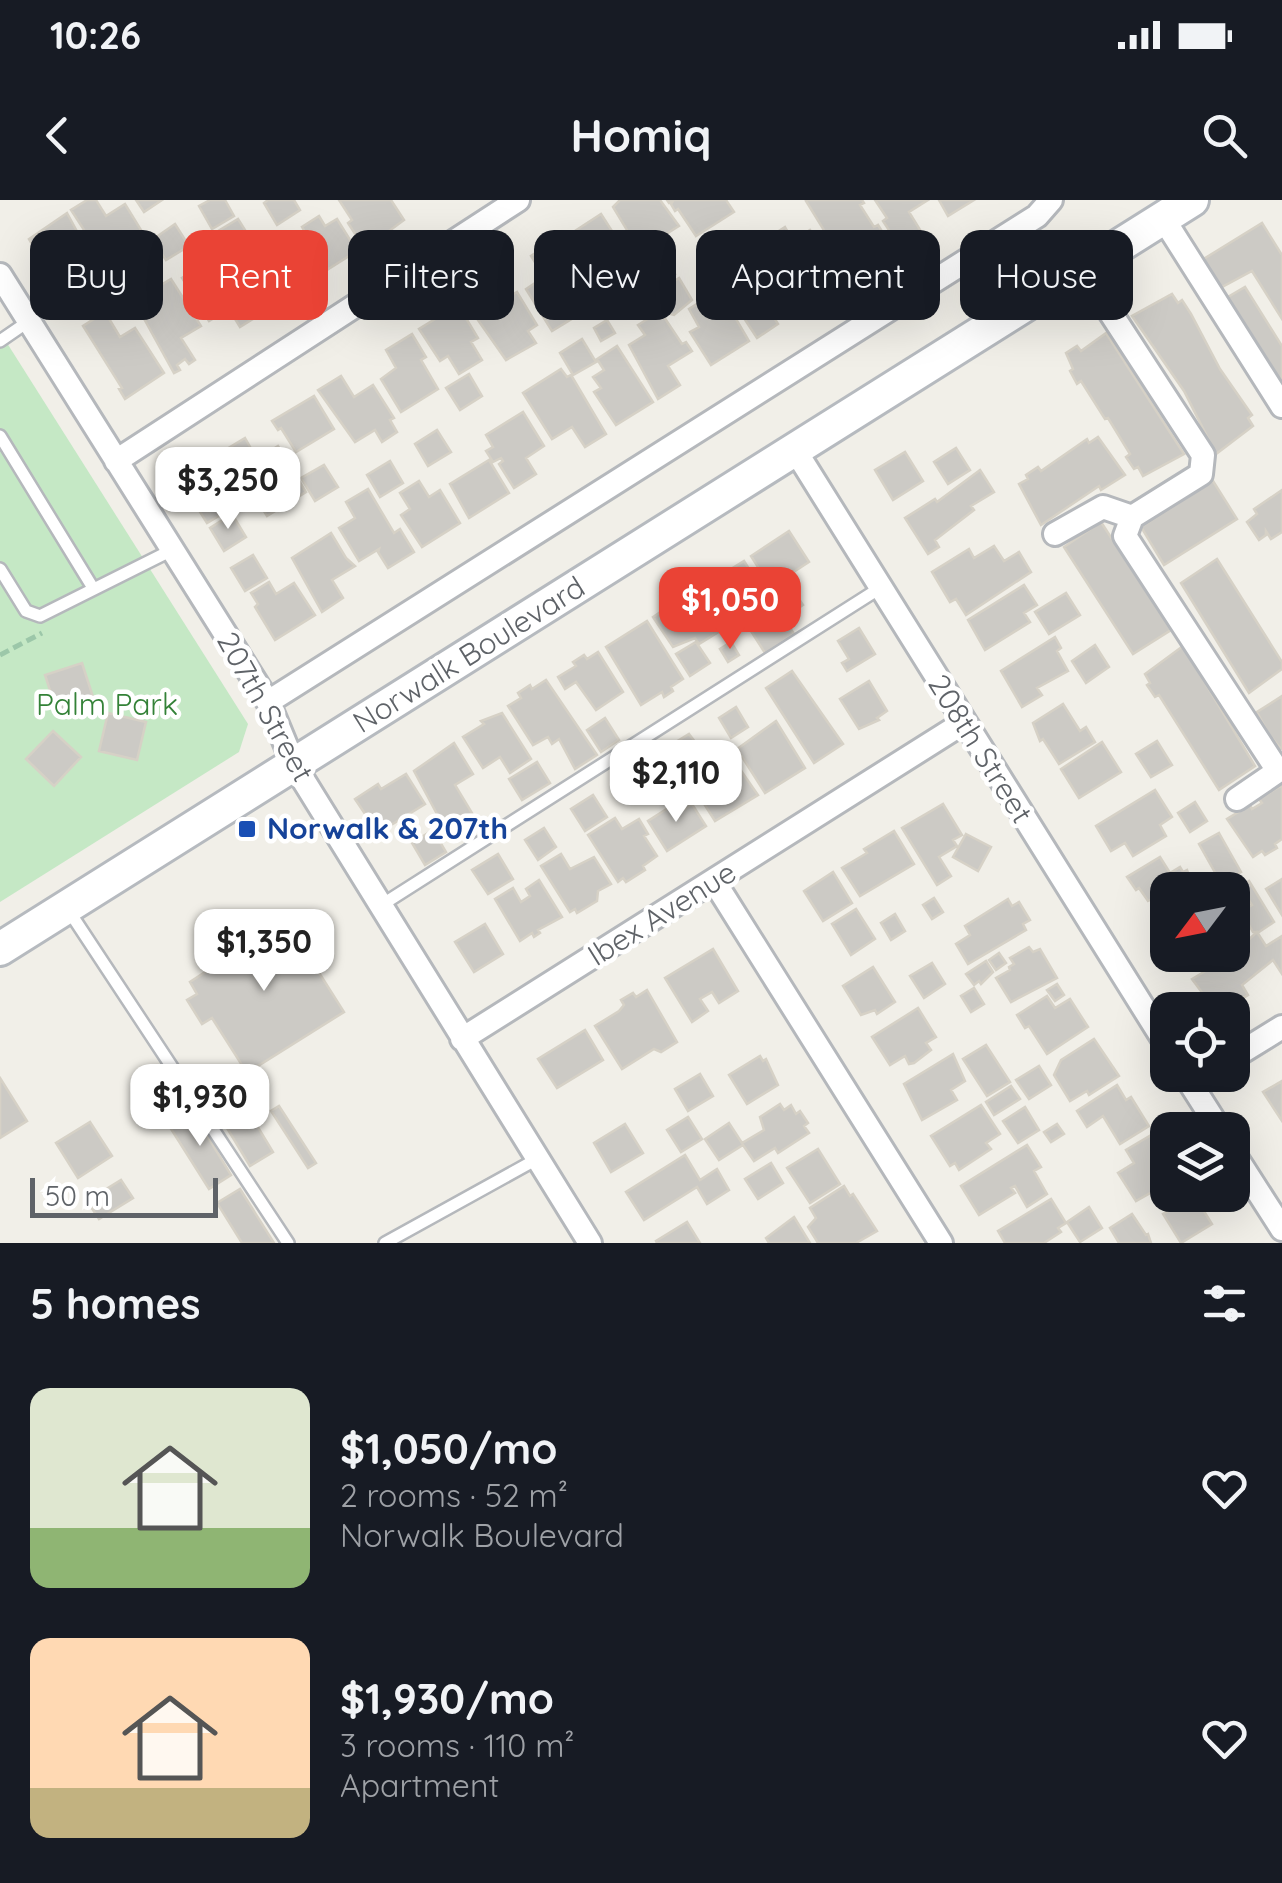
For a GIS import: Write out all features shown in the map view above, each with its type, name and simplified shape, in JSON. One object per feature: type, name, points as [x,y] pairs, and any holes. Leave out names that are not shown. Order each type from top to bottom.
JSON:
[{"type":"main road","name":"Norwalk Boulevard","points":[[1133,237],[1192,200]]},
{"type":"main road","name":"Norwalk Boulevard","points":[[0,950],[1001,320]]},
{"type":"street","points":[[116,461],[518,200]]},
{"type":"street","points":[[268,702],[1037,216],[1051,200]]},
{"type":"street","points":[[1163,218],[1282,406]]},
{"type":"street","name":"207th Street","points":[[0,275],[268,702],[294,764],[590,1243]]},
{"type":"street","points":[[1115,320],[1203,456],[1201,474],[1132,517],[1125,536],[1280,770],[1236,799]]},
{"type":"street","name":"208th Street","points":[[795,450],[1150,1019]]},
{"type":"street","points":[[1055,534],[1103,507],[1132,517]]},
{"type":"street","name":"Ibex Avenue","points":[[462,1039],[963,723]]},
{"type":"street","points":[[714,882],[940,1243]]},
{"type":"street","points":[[1250,1047],[1282,1027]]},
{"type":"street","points":[[1250,1179],[1282,1230]]},
{"type":"lane","points":[[0,341],[29,321]]},
{"type":"lane","points":[[0,436],[93,588]]},
{"type":"lane","points":[[0,569],[26,611],[40,616],[172,550]]},
{"type":"lane","points":[[380,906],[880,588]]},
{"type":"lane","points":[[67,907],[288,1243]]},
{"type":"lane","points":[[385,1243],[537,1159]]},
{"type":"path","points":[[0,655],[42,633],[40,616]]},
{"type":"green space","name":"Palm Park","points":[[0,332],[248,724],[239,752],[0,902]]},
{"type":"building","points":[[87,200],[96,200],[106,216],[125,204],[141,230],[84,230],[71,210]]},
{"type":"building","points":[[136,200],[162,200],[144,212]]},
{"type":"building","points":[[210,200],[225,200],[234,216],[212,229],[199,206]]},
{"type":"building","points":[[294,200],[300,210],[277,225],[264,203]]},
{"type":"building","points":[[339,200],[391,200],[404,220],[391,230],[353,230],[348,223],[352,220]]},
{"type":"building","points":[[620,200],[660,200],[679,226],[673,230],[627,230],[613,207]]},
{"type":"building","points":[[667,200],[726,200],[734,212],[706,230],[696,230],[696,236],[678,209],[675,211],[673,201]]},
{"type":"building","points":[[862,200],[860,205],[874,227],[878,225],[881,230],[824,230],[806,201]]},
{"type":"building","points":[[875,200],[928,200],[909,212],[920,230],[889,230],[883,221],[887,218]]},
{"type":"building","points":[[939,200],[974,200],[948,216]]},
{"type":"building","points":[[67,213],[76,230],[42,230]]},
{"type":"building","points":[[601,214],[611,230],[576,230]]},
{"type":"building","points":[[319,216],[325,226],[337,219],[348,237],[348,257],[328,269],[328,230],[302,227]]},
{"type":"building","points":[[238,219],[245,230],[220,230]]},
{"type":"building","points":[[1262,223],[1282,255],[1282,319],[1252,271],[1220,288],[1202,260]]},
{"type":"building","points":[[175,224],[183,237],[183,250],[166,260],[163,256],[163,232]]},
{"type":"building","points":[[679,278],[692,300],[676,313]]},
{"type":"building","points":[[171,279],[183,298],[183,320],[197,320],[201,326],[181,338],[195,360],[189,364],[185,359],[174,373],[145,320],[163,320],[163,284]]},
{"type":"building","points":[[534,284],[534,302],[526,289]]},
{"type":"building","points":[[1245,287],[1282,346],[1282,383],[1228,297]]},
{"type":"building","points":[[517,292],[537,325],[528,331],[536,343],[506,360],[478,320],[514,320]]},
{"type":"building","points":[[1172,294],[1178,303],[1182,300],[1220,369],[1252,415],[1248,418],[1253,426],[1216,454],[1184,391],[1133,315]]},
{"type":"building","points":[[696,305],[696,320],[737,320],[749,341],[711,365],[690,332],[699,327],[689,309]]},
{"type":"building","points":[[92,320],[110,320],[120,337],[135,328],[164,373],[125,399],[83,326]]},
{"type":"building","points":[[434,320],[467,320],[478,338],[471,342],[482,360],[459,374],[448,356],[440,361],[419,329]]},
{"type":"building","points":[[545,320],[570,320],[552,331]]},
{"type":"building","points":[[607,320],[615,333],[601,341],[594,328]]},
{"type":"building","points":[[646,320],[666,320],[682,344],[686,342],[692,351],[668,366],[680,385],[658,399],[629,345],[645,335],[638,325]]},
{"type":"building","points":[[745,320],[775,320],[778,324],[757,338]]},
{"type":"building","points":[[1106,333],[1184,454],[1143,476],[1126,457],[1130,454],[1108,418],[1070,371],[1073,369],[1066,353],[1077,346],[1081,351]]},
{"type":"building","points":[[412,334],[438,389],[401,412],[381,379],[396,368],[386,350]]},
{"type":"building","points":[[582,339],[596,362],[573,375],[560,353]]},
{"type":"building","points":[[617,346],[653,402],[616,425],[594,392],[601,388],[593,377],[604,370],[597,359]]},
{"type":"building","points":[[561,369],[567,377],[571,375],[606,434],[585,447],[572,427],[552,439],[523,393]]},
{"type":"building","points":[[469,374],[482,396],[460,410],[446,388]]},
{"type":"building","points":[[341,376],[354,397],[373,385],[394,418],[390,420],[397,432],[382,442],[375,430],[355,442],[318,390]]},
{"type":"building","points":[[314,396],[334,429],[296,452],[272,421]]},
{"type":"building","points":[[523,412],[544,446],[526,458],[536,474],[514,488],[499,464],[501,458],[493,462],[486,451],[493,447],[486,435]]},
{"type":"building","points":[[437,430],[451,452],[428,466],[415,444]]},
{"type":"building","points":[[1098,437],[1125,475],[1101,490],[1099,486],[1041,525],[1019,484],[1038,467],[1041,471],[1087,439],[1089,443]]},
{"type":"building","points":[[245,438],[257,459],[278,446],[306,492],[267,516],[222,452]]},
{"type":"building","points":[[956,448],[970,470],[948,484],[934,462]]},
{"type":"building","points":[[905,452],[923,481],[893,500],[875,470]]},
{"type":"building","points":[[218,454],[237,489],[220,500],[227,511],[207,523],[180,480]]},
{"type":"building","points":[[489,460],[509,493],[469,518],[450,484]]},
{"type":"building","points":[[390,461],[403,483],[380,497],[367,475]]},
{"type":"building","points":[[324,465],[338,487],[315,501],[301,478]]},
{"type":"building","points":[[980,470],[994,492],[971,506],[974,510],[935,540],[939,547],[928,554],[905,518],[935,499],[937,502]]},
{"type":"building","points":[[419,481],[429,497],[440,490],[460,523],[422,547],[401,515],[410,509],[400,493]]},
{"type":"building","points":[[1213,481],[1237,519],[1164,565],[1141,527]]},
{"type":"building","points":[[368,489],[394,533],[400,529],[414,552],[388,568],[379,549],[359,561],[339,528],[355,518],[346,502]]},
{"type":"building","points":[[1282,490],[1282,532],[1271,539],[1266,531],[1259,540],[1247,522],[1257,514],[1254,509]]},
{"type":"building","points":[[232,514],[246,537],[224,551],[210,528]]},
{"type":"building","points":[[1101,522],[1171,630],[1133,654],[1064,547]]},
{"type":"building","points":[[789,531],[809,562],[773,591],[751,556]]},
{"type":"building","points":[[331,533],[355,566],[332,580],[343,598],[322,612],[292,558]]},
{"type":"building","points":[[994,546],[1004,561],[1019,552],[1031,572],[966,615],[956,599],[950,602],[932,572],[969,549],[974,558]]},
{"type":"building","points":[[253,555],[267,578],[245,591],[231,568]]},
{"type":"building","points":[[1217,559],[1282,662],[1282,669],[1249,693],[1181,583]]},
{"type":"building","points":[[744,561],[763,591],[734,609],[715,579]]},
{"type":"building","points":[[269,582],[276,594],[294,583],[315,615],[275,640],[251,593]]},
{"type":"building","points":[[789,585],[803,605],[785,617],[771,597]]},
{"type":"building","points":[[1024,585],[1037,605],[1024,613],[1030,622],[985,650],[968,620]]},
{"type":"building","points":[[694,589],[720,631],[699,644],[695,638],[673,647],[653,617]]},
{"type":"building","points":[[1066,593],[1080,615],[1049,634],[1035,612]]},
{"type":"building","points":[[780,612],[794,634],[765,653],[751,631]]},
{"type":"building","points":[[647,621],[683,679],[664,697],[662,692],[641,705],[606,647]]},
{"type":"building","points":[[859,628],[875,654],[847,671],[842,663],[849,659],[838,641]]},
{"type":"building","points":[[1055,637],[1061,648],[1057,651],[1068,671],[1037,688],[1042,695],[1022,707],[1001,671]]},
{"type":"building","points":[[696,642],[710,663],[690,676],[676,654]]},
{"type":"building","points":[[731,642],[739,655],[728,662],[720,649]]},
{"type":"building","points":[[1095,645],[1109,667],[1086,683],[1072,661]]},
{"type":"building","points":[[1183,646],[1255,766],[1219,790],[1159,695],[1155,697],[1147,685],[1150,683],[1145,674]]},
{"type":"building","points":[[598,652],[623,692],[596,710],[576,682],[565,689],[558,677],[576,666],[573,662],[584,655],[587,659]]},
{"type":"building","points":[[82,663],[94,700],[57,712],[45,675]]},
{"type":"building","points":[[792,671],[843,744],[814,763],[766,688]]},
{"type":"building","points":[[546,680],[597,755],[575,769],[559,739],[552,744],[548,737],[533,745],[508,706],[521,698],[518,693]]},
{"type":"building","points":[[869,681],[887,711],[879,720],[859,729],[840,699]]},
{"type":"building","points":[[1282,696],[1282,749],[1281,749],[1257,712]]},
{"type":"building","points":[[1063,704],[1080,731],[1086,727],[1095,742],[1059,764],[1043,739],[1040,741],[1033,723]]},
{"type":"building","points":[[736,707],[748,727],[731,738],[719,718]]},
{"type":"building","points":[[108,713],[146,722],[137,760],[99,751]]},
{"type":"building","points":[[502,713],[531,759],[510,773],[500,757],[483,768],[463,737],[484,724],[481,721]]},
{"type":"building","points":[[605,718],[619,740],[601,752],[587,730]]},
{"type":"building","points":[[776,721],[805,768],[765,793],[737,749]]},
{"type":"building","points":[[53,731],[81,757],[54,786],[26,759]]},
{"type":"building","points":[[689,734],[709,760],[726,749],[758,795],[715,821],[668,747]]},
{"type":"building","points":[[1157,741],[1172,765],[1151,777],[1136,754]]},
{"type":"building","points":[[1102,742],[1121,772],[1079,798],[1061,769]]},
{"type":"building","points":[[454,743],[473,774],[455,785],[472,813],[445,829],[414,771]]},
{"type":"building","points":[[652,752],[667,776],[648,788],[632,765]]},
{"type":"building","points":[[537,762],[550,783],[522,800],[509,779]]},
{"type":"building","points":[[406,774],[425,804],[378,833],[355,799],[378,784],[381,789]]},
{"type":"building","points":[[1282,785],[1282,839],[1275,844],[1277,848],[1253,857],[1227,819],[1250,805],[1252,809],[1262,803],[1259,799]]},
{"type":"building","points":[[1155,790],[1172,817],[1160,825],[1166,836],[1133,856],[1125,843],[1111,851],[1096,826]]},
{"type":"building","points":[[593,795],[607,817],[585,831],[571,809]]},
{"type":"building","points":[[1195,802],[1207,821],[1190,832],[1178,813]]},
{"type":"building","points":[[676,803],[681,811],[692,804],[706,826],[667,851],[648,821]]},
{"type":"building","points":[[943,804],[962,835],[953,840],[957,846],[939,857],[951,876],[937,885],[902,828]]},
{"type":"building","points":[[615,818],[622,829],[639,819],[657,856],[643,866],[645,870],[626,882],[623,878],[618,882],[588,835]]},
{"type":"building","points":[[544,828],[556,847],[538,860],[525,840]]},
{"type":"building","points":[[433,830],[446,852],[425,865],[412,843]]},
{"type":"building","points":[[894,831],[914,864],[860,896],[842,868]]},
{"type":"building","points":[[1219,833],[1241,872],[1215,872],[1199,844]]},
{"type":"building","points":[[966,834],[991,847],[978,871],[953,857]]},
{"type":"building","points":[[498,854],[513,879],[488,894],[472,870]]},
{"type":"building","points":[[561,854],[570,869],[594,857],[611,884],[598,891],[597,901],[577,913],[575,909],[570,912],[541,866]]},
{"type":"building","points":[[1160,857],[1169,872],[1150,872],[1148,901],[1127,877]]},
{"type":"building","points":[[833,872],[852,903],[823,921],[804,891]]},
{"type":"building","points":[[1282,879],[1282,915],[1266,889]]},
{"type":"building","points":[[539,880],[562,917],[538,930],[540,933],[534,937],[532,933],[520,941],[495,899],[513,888],[521,902],[530,896],[526,889]]},
{"type":"building","points":[[1250,883],[1274,922],[1259,932],[1253,932],[1250,927]]},
{"type":"building","points":[[934,898],[943,912],[932,919],[923,905]]},
{"type":"building","points":[[1008,899],[1012,906],[1019,902],[1030,920],[1023,924],[1026,930],[968,964],[956,944],[970,935],[965,926]]},
{"type":"building","points":[[856,909],[875,939],[851,955],[832,924]]},
{"type":"building","points":[[280,911],[344,1012],[247,1073],[212,1018],[202,1024],[187,1000],[197,994],[190,982],[228,957],[222,949]]},
{"type":"building","points":[[895,914],[905,931],[891,940],[881,923]]},
{"type":"building","points":[[485,924],[503,954],[474,972],[455,942]]},
{"type":"building","points":[[1257,932],[1266,946],[1282,936],[1282,974],[1273,960],[1242,985],[1246,992],[1202,992],[1192,979],[1204,972],[1250,972],[1250,938]]},
{"type":"building","points":[[1029,947],[1033,952],[1040,949],[1057,978],[1011,1002],[996,978],[1010,970],[1014,964],[1010,958]]},
{"type":"building","points":[[713,949],[738,991],[719,1003],[712,992],[700,999],[708,1011],[692,1022],[665,978]]},
{"type":"building","points":[[999,953],[1006,963],[996,970],[989,960]]},
{"type":"building","points":[[986,961],[993,972],[981,984],[979,981],[974,985],[966,974]]},
{"type":"building","points":[[932,963],[945,984],[924,998],[910,976]]},
{"type":"building","points":[[873,967],[895,1002],[877,1014],[875,1010],[861,1015],[843,986]]},
{"type":"building","points":[[1057,984],[1064,995],[1055,1001],[1047,990]]},
{"type":"building","points":[[974,988],[984,1004],[971,1012],[961,996]]},
{"type":"building","points":[[647,990],[677,1042],[661,1052],[654,1049],[622,1069],[595,1026],[619,1011],[624,1005],[621,1000]]},
{"type":"building","points":[[1047,996],[1055,1008],[1070,999],[1088,1027],[1047,1054],[1017,1015]]},
{"type":"building","points":[[918,1008],[936,1037],[926,1043],[931,1050],[914,1063],[909,1064],[905,1056],[890,1065],[872,1037]]},
{"type":"building","points":[[585,1030],[603,1060],[557,1088],[538,1059]]},
{"type":"building","points":[[1094,1039],[1119,1076],[1089,1095],[1087,1091],[1070,1101],[1054,1075],[1061,1060]]},
{"type":"building","points":[[986,1045],[1010,1082],[987,1096],[963,1059]]},
{"type":"building","points":[[953,1054],[965,1081],[951,1090],[957,1100],[922,1120],[904,1084]]},
{"type":"building","points":[[760,1056],[763,1061],[766,1059],[778,1085],[747,1104],[729,1075]]},
{"type":"building","points":[[1039,1066],[1051,1085],[1029,1099],[1016,1080]]},
{"type":"building","points":[[700,1074],[713,1096],[688,1111],[675,1089]]},
{"type":"building","points":[[0,1078],[27,1121],[0,1138]]},
{"type":"building","points":[[1282,1081],[1282,1121],[1263,1092]]},
{"type":"building","points":[[1117,1085],[1126,1100],[1131,1097],[1149,1126],[1120,1144],[1103,1116],[1087,1127],[1077,1111]]},
{"type":"building","points":[[233,1086],[273,1152],[250,1166],[210,1100]]},
{"type":"building","points":[[1011,1086],[1020,1099],[994,1115],[986,1102]]},
{"type":"building","points":[[780,1104],[784,1110],[791,1105],[796,1114],[800,1111],[809,1133],[778,1153],[775,1148],[754,1161],[743,1145],[719,1160],[705,1139],[729,1123],[742,1143],[764,1130],[760,1117]]},
{"type":"building","points":[[981,1105],[1000,1134],[986,1143],[991,1149],[959,1170],[955,1163],[950,1166],[931,1136]]},
{"type":"building","points":[[279,1106],[316,1163],[308,1168],[271,1111]]},
{"type":"building","points":[[1025,1107],[1039,1130],[1018,1143],[1003,1121]]},
{"type":"building","points":[[191,1109],[231,1175],[209,1189],[168,1124]]},
{"type":"building","points":[[688,1117],[702,1139],[681,1152],[667,1130]]},
{"type":"building","points":[[90,1122],[112,1156],[78,1178],[56,1143]]},
{"type":"building","points":[[625,1124],[643,1153],[611,1172],[594,1143]]},
{"type":"building","points":[[1057,1124],[1064,1134],[1051,1142],[1044,1132]]},
{"type":"building","points":[[1150,1136],[1150,1193],[1136,1201],[1118,1173],[1134,1163],[1126,1150]]},
{"type":"building","points":[[1027,1145],[1041,1167],[1034,1171],[1047,1194],[1027,1207],[1015,1186],[1011,1188],[1015,1193],[979,1215],[961,1186]]},
{"type":"building","points":[[818,1149],[840,1184],[810,1203],[787,1168]]},
{"type":"building","points":[[685,1155],[700,1180],[717,1169],[729,1190],[707,1204],[697,1187],[644,1220],[626,1192]]},
{"type":"building","points":[[771,1163],[783,1183],[758,1199],[745,1179]]},
{"type":"building","points":[[121,1180],[133,1198],[99,1219],[87,1201]]},
{"type":"building","points":[[844,1186],[877,1231],[856,1243],[818,1243],[808,1227],[816,1218],[810,1208]]},
{"type":"building","points":[[240,1189],[274,1243],[242,1243],[217,1203]]},
{"type":"building","points":[[1051,1199],[1066,1223],[1058,1228],[1061,1232],[1044,1243],[1005,1243],[998,1231]]},
{"type":"building","points":[[1089,1207],[1102,1228],[1080,1242],[1067,1222]]},
{"type":"building","points":[[1205,1212],[1212,1224],[1181,1243],[1163,1214]]},
{"type":"building","points":[[1132,1214],[1151,1243],[1119,1243],[1110,1228]]},
{"type":"building","points":[[794,1217],[810,1243],[769,1243],[766,1238]]},
{"type":"building","points":[[687,1222],[700,1243],[657,1243],[656,1241]]},
{"type":"place","name":"Norwalk & 207th","points":[[247,829]]}]
